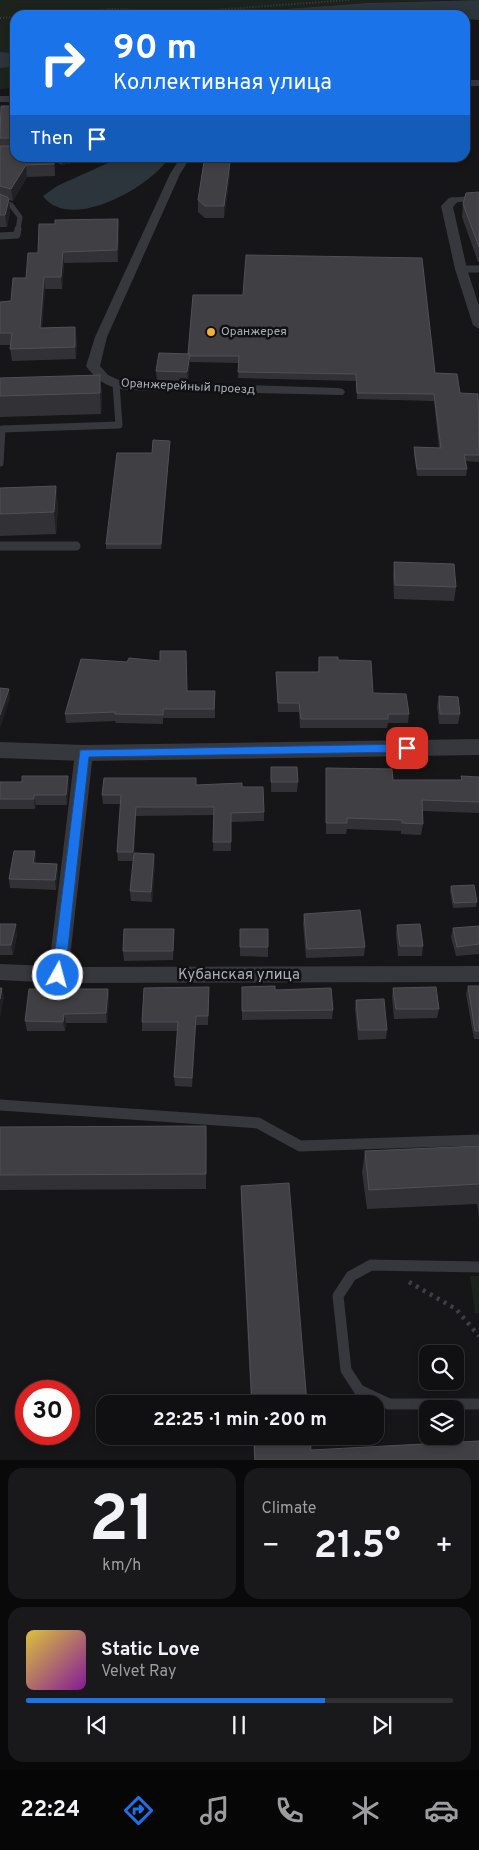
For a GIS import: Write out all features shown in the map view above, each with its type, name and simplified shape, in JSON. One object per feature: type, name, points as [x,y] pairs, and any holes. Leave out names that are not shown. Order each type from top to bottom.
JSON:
[{"type":"street","name":"Оранжерейный проезд","points":[[182,162],[175,174],[101,337],[93,366],[100,378],[108,382],[144,387],[338,392]]},
{"type":"street","points":[[453,200],[448,206],[460,269],[477,311],[479,325]]},
{"type":"street","points":[[0,750],[84,753],[479,747]]},
{"type":"street","points":[[58,975],[84,753]]},
{"type":"street","name":"Кубанская улица","points":[[0,972],[58,975],[479,974]]},
{"type":"lane","points":[[453,200],[479,198]]},
{"type":"lane","points":[[0,202],[11,205],[20,217],[17,235],[0,236]]},
{"type":"lane","points":[[460,269],[479,269]]},
{"type":"lane","points":[[0,463],[2,429],[119,425],[108,382]]},
{"type":"lane","points":[[0,546],[76,546]]},
{"type":"lane","points":[[0,1105],[258,1123],[300,1146],[479,1140]]},
{"type":"lane","points":[[479,1267],[372,1265],[351,1276],[338,1296],[346,1370],[359,1390],[389,1404],[479,1404]]},
{"type":"path","points":[[218,10],[350,0]]},
{"type":"path","points":[[407,1281],[456,1309],[479,1336]]},
{"type":"shaded area","points":[[0,0],[454,0],[366,3],[272,10],[10,10],[10,53],[0,52]]},
{"type":"shaded area","points":[[479,0],[479,20],[470,19],[470,10],[272,10],[366,3]]},
{"type":"shaded area","points":[[0,52],[10,53],[10,67],[0,68]]},
{"type":"shaded area","points":[[10,67],[10,88],[0,89],[0,68]]},
{"type":"shaded area","points":[[110,162],[165,162],[145,181],[128,193],[90,208],[71,210],[55,206],[43,196],[57,186]]},
{"type":"shaded area","points":[[470,1276],[479,1276],[479,1313],[475,1313]]},
{"type":"building","points":[[1,106],[10,106],[10,138],[0,138]]},
{"type":"building","points":[[0,146],[10,146],[10,162],[54,162],[54,164],[26,165],[11,189],[0,186]]},
{"type":"building","points":[[204,162],[230,162],[224,206],[205,206],[198,200]]},
{"type":"building","points":[[479,192],[479,247],[463,204],[466,193]]},
{"type":"building","points":[[0,194],[9,199],[5,215],[0,215]]},
{"type":"building","points":[[118,219],[117,250],[63,252],[61,277],[44,277],[40,328],[75,327],[75,347],[10,349],[12,333],[0,333],[0,302],[11,301],[13,278],[26,278],[28,253],[38,253],[39,224],[55,224],[55,220]]},
{"type":"building","points":[[246,255],[422,258],[435,373],[457,374],[460,393],[478,394],[479,455],[464,455],[467,469],[417,469],[414,447],[441,448],[434,394],[357,393],[356,374],[238,372],[239,356],[190,356],[188,354],[193,295],[243,295]]},
{"type":"building","points":[[159,353],[190,354],[187,372],[156,371]]},
{"type":"building","points":[[100,375],[100,393],[0,396],[0,378]]},
{"type":"building","points":[[153,440],[170,441],[161,544],[106,544],[117,453],[152,453]]},
{"type":"building","points":[[56,486],[54,512],[0,514],[0,488]]},
{"type":"building","points":[[394,562],[454,564],[456,587],[395,585]]},
{"type":"building","points":[[160,651],[186,651],[187,691],[215,691],[214,709],[163,709],[163,715],[115,714],[115,712],[65,714],[81,659],[127,662],[129,658],[160,661]]},
{"type":"building","points":[[319,657],[338,657],[338,660],[371,661],[373,693],[406,694],[409,714],[388,714],[388,719],[301,719],[299,703],[278,703],[276,672],[319,672]]},
{"type":"building","points":[[0,688],[9,689],[0,715]]},
{"type":"building","points":[[439,696],[458,697],[460,714],[440,714]]},
{"type":"building","points":[[271,767],[297,767],[298,782],[271,782]]},
{"type":"building","points":[[326,768],[392,769],[393,780],[462,780],[461,776],[479,777],[479,802],[422,800],[423,824],[402,823],[402,820],[347,818],[347,823],[326,823]]},
{"type":"building","points":[[22,776],[68,776],[66,795],[34,795],[34,799],[0,799],[0,782],[22,782]]},
{"type":"building","points":[[104,778],[196,778],[196,785],[242,783],[242,787],[263,787],[264,812],[231,813],[231,842],[213,842],[214,807],[136,807],[133,852],[117,852],[121,795],[102,795]]},
{"type":"building","points":[[14,851],[35,851],[33,863],[57,864],[55,880],[9,879]]},
{"type":"building","points":[[134,853],[154,854],[151,892],[130,891]]},
{"type":"building","points":[[474,885],[477,902],[454,903],[451,886]]},
{"type":"building","points":[[360,910],[365,947],[307,949],[304,914]]},
{"type":"building","points":[[0,924],[16,924],[11,945],[0,945]]},
{"type":"building","points":[[420,924],[423,946],[400,946],[397,925]]},
{"type":"building","points":[[479,926],[479,944],[457,947],[453,928]]},
{"type":"building","points":[[124,929],[174,929],[173,951],[123,951]]},
{"type":"building","points":[[240,929],[268,929],[268,947],[240,947]]},
{"type":"building","points":[[275,986],[275,990],[331,988],[333,1010],[242,1011],[242,987]]},
{"type":"building","points":[[468,986],[479,986],[479,1031],[475,1031]]},
{"type":"building","points":[[209,987],[208,1016],[196,1016],[192,1078],[174,1077],[178,1022],[142,1022],[144,988]]},
{"type":"building","points":[[436,987],[439,1009],[396,1009],[393,988]]},
{"type":"building","points":[[29,989],[108,989],[106,1013],[64,1014],[63,1022],[25,1021]]},
{"type":"building","points":[[384,999],[387,1030],[359,1030],[356,1000]]},
{"type":"building","points":[[206,1126],[206,1174],[0,1175],[0,1127]]},
{"type":"building","points":[[479,1146],[479,1184],[369,1190],[365,1151]]},
{"type":"building","points":[[289,1183],[306,1395],[252,1395],[241,1186]]},
{"type":"building","points":[[479,1441],[479,1460],[255,1460],[254,1445],[311,1445],[311,1450],[419,1444],[464,1445],[464,1442]]},
{"type":"place","name":"Оранжерея","points":[[211,332]]},
{"type":"route","points":[[58,975],[84,753],[407,748]]}]
